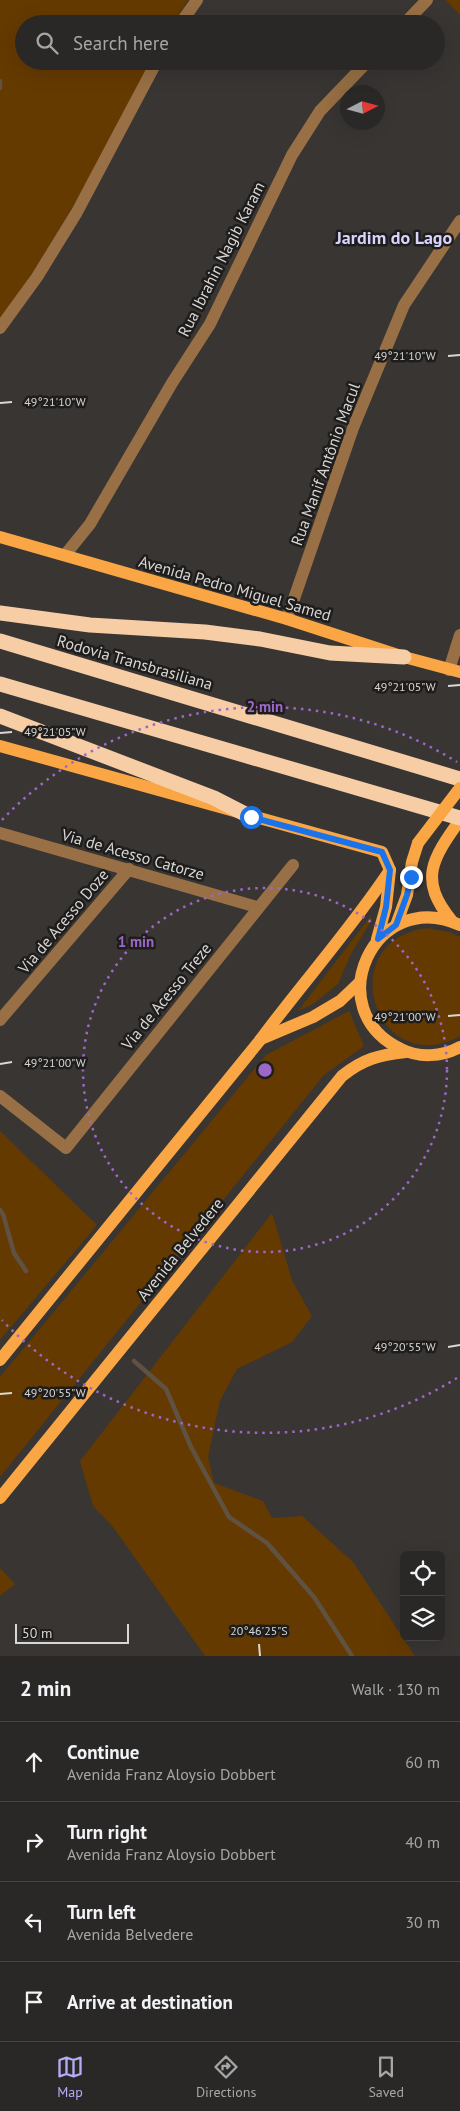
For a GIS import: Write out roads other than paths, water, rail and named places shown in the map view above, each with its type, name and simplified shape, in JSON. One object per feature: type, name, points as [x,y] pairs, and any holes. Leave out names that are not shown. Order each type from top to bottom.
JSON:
[{"type":"highway","points":[[0,613],[90,625],[205,632],[260,639],[330,653],[404,658]]},
{"type":"highway","name":"Rodovia Transbrasiliana","points":[[0,641],[460,779]]},
{"type":"highway","points":[[0,684],[460,819]]},
{"type":"highway","points":[[0,716],[214,798],[251,817]]},
{"type":"main road","name":"Avenida Pedro Miguel Samed","points":[[0,537],[287,619],[404,658],[454,671]]},
{"type":"main road","points":[[0,746],[382,852],[390,870],[386,907],[378,939],[365,959],[360,982],[363,1007],[375,1030],[394,1046],[406,1052],[432,1055],[460,1048]]},
{"type":"main road","points":[[396,925],[407,895],[412,862],[418,843],[460,788]]},
{"type":"main road","points":[[456,923],[434,895],[432,873],[438,850],[460,819]]},
{"type":"main road","points":[[0,1360],[261,1040],[297,990],[367,905],[390,870]]},
{"type":"main road","points":[[378,939],[406,920],[429,917],[456,923]]},
{"type":"main road","points":[[261,1040],[312,1017],[340,1001],[360,982]]},
{"type":"main road","name":"Avenida Belvedere","points":[[0,1498],[342,1076],[359,1063],[380,1055],[406,1052]]},
{"type":"street","points":[[186,15],[197,0]]},
{"type":"street","points":[[412,15],[426,0]]},
{"type":"street","points":[[0,328],[37,276],[77,212],[152,70]]},
{"type":"street","name":"Rua Ibrahin Nagib Karam","points":[[64,555],[90,524],[172,383],[210,324],[292,155],[320,112],[360,70]]},
{"type":"street","name":"Rua Manif Antônio Macul","points":[[287,619],[353,428],[404,305],[460,221]]},
{"type":"street","points":[[454,671],[460,635]]},
{"type":"street","name":"Via de Acesso Catorze","points":[[0,833],[257,907]]},
{"type":"street","name":"Via de Acesso Treze","points":[[0,1096],[66,1148],[257,907],[293,865]]},
{"type":"street","name":"Via de Acesso Doze","points":[[1,1019],[129,869]]},
{"type":"waterway","points":[[0,81],[0,88]]},
{"type":"waterway","points":[[0,1210],[3,1214],[14,1253],[26,1271]]},
{"type":"waterway","points":[[134,1361],[166,1389],[191,1447],[229,1517],[267,1543],[314,1597],[352,1656]]},
{"type":"district","name":"Jardim do Lago","points":[[394,237]]}]
